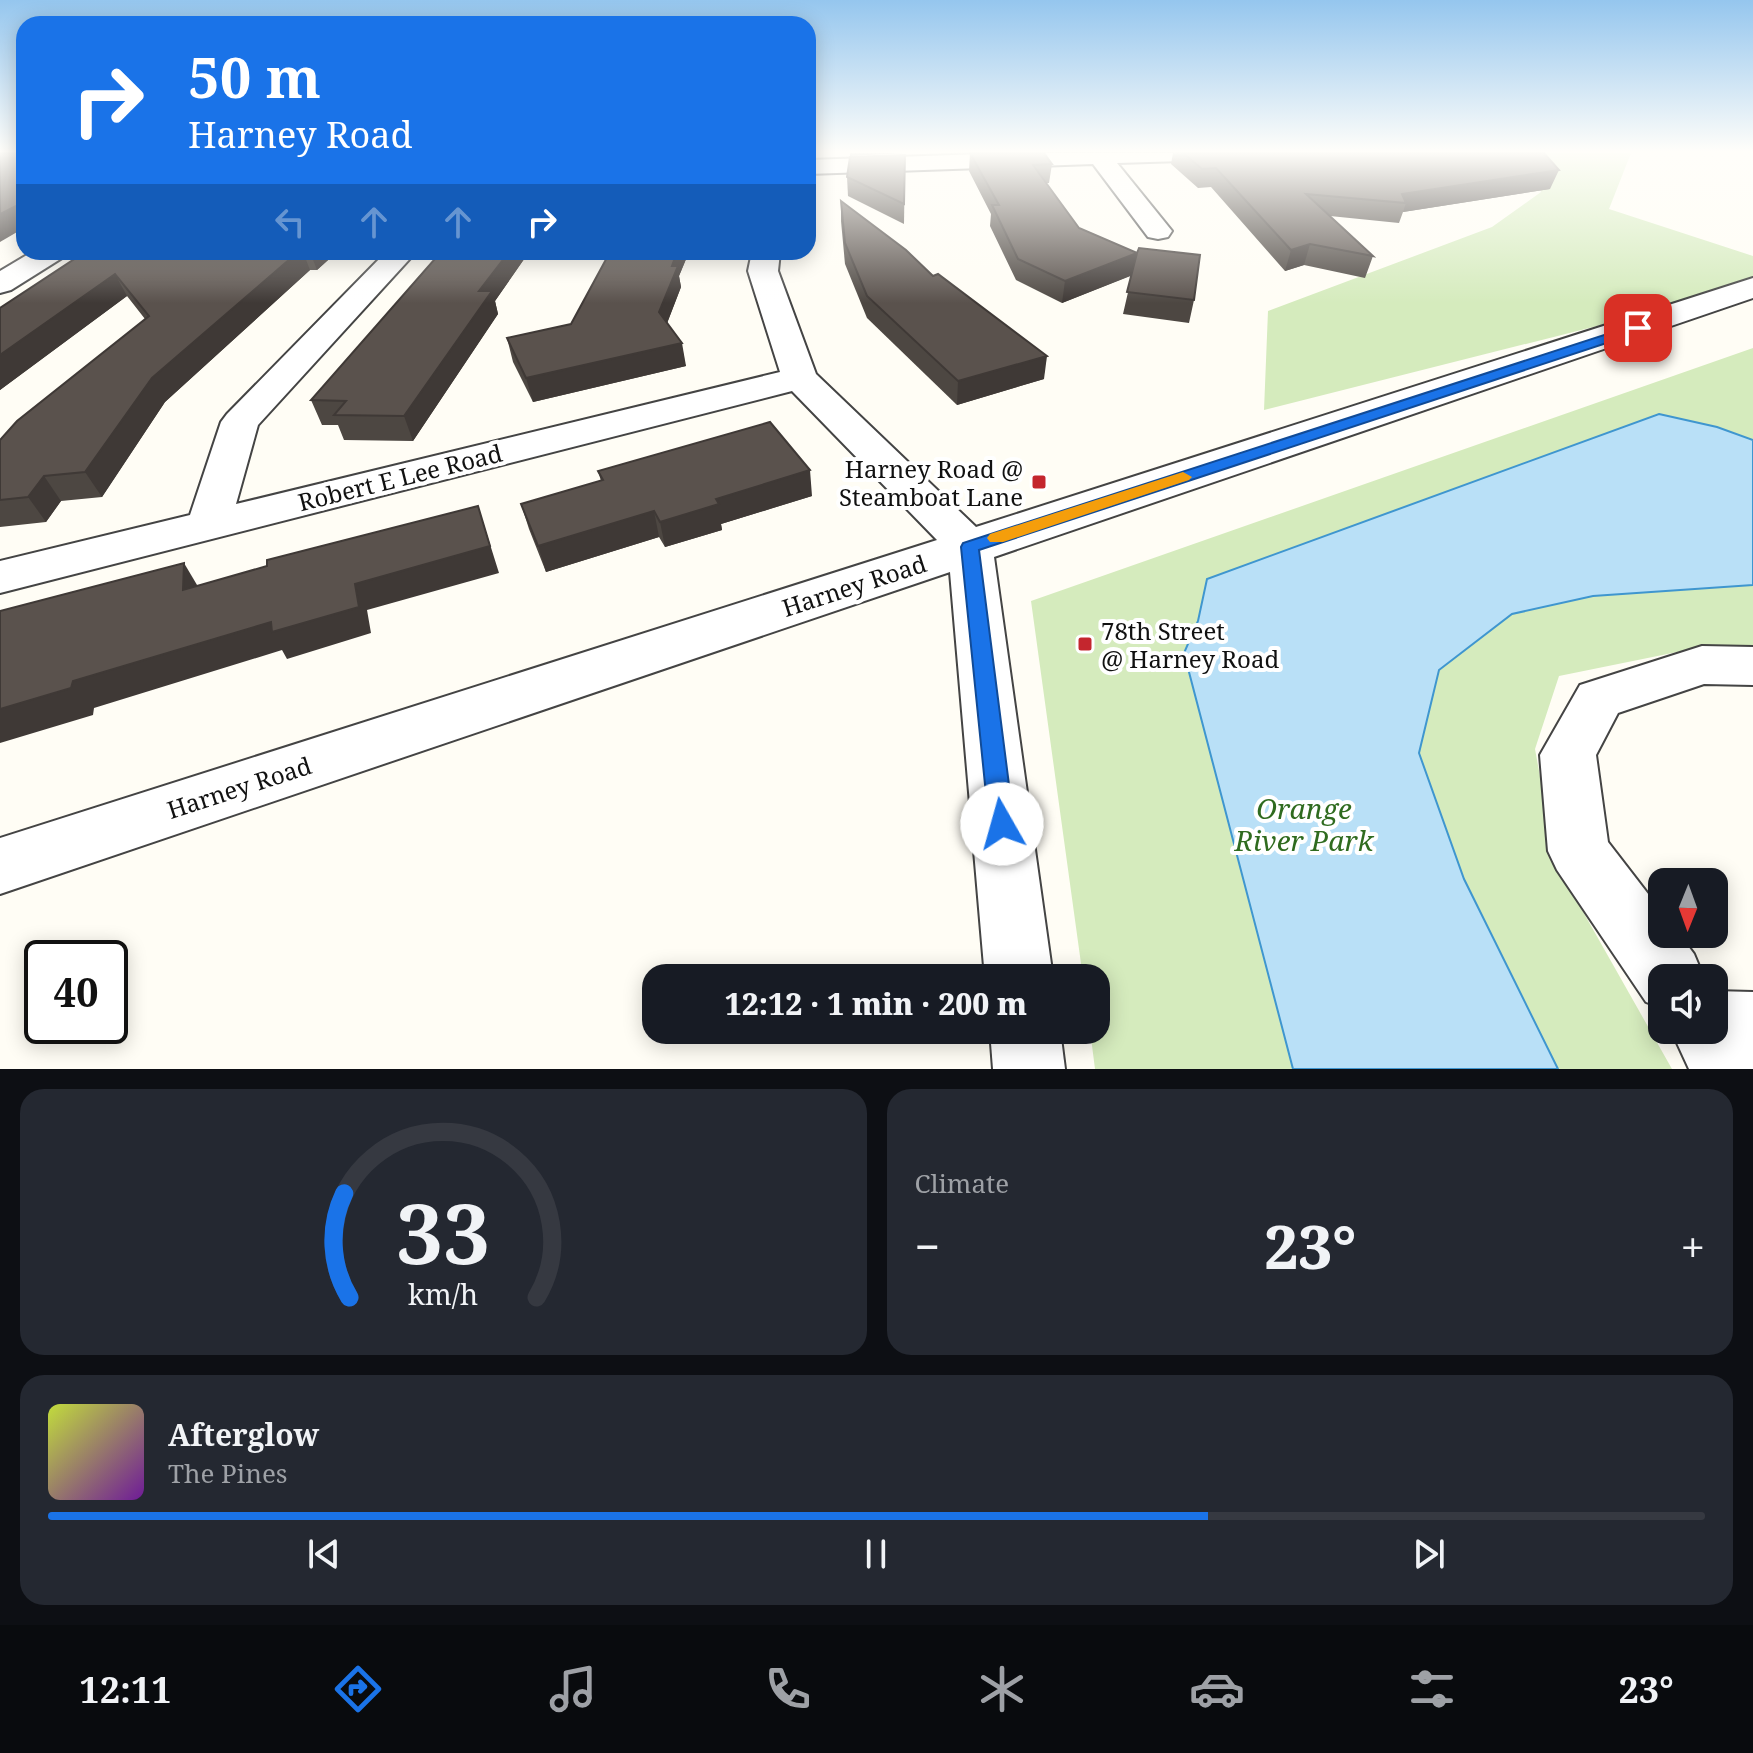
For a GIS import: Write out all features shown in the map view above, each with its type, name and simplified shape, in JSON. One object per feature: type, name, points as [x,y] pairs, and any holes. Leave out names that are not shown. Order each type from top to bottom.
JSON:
[{"type":"street","points":[[1136,203],[1158,231]]},
{"type":"street","points":[[0,284],[39,260]]},
{"type":"street","points":[[209,524],[240,422],[394,260]]},
{"type":"street","points":[[765,260],[763,271],[800,378],[970,547],[1017,964]]},
{"type":"street","name":"Harney Road","points":[[0,866],[1695,309],[1753,287]]},
{"type":"street","name":"Robert E Lee Road","points":[[0,577],[800,378]]},
{"type":"street","points":[[1660,964],[1579,851],[1568,755],[1599,699],[1702,665],[1753,666]]},
{"type":"street","points":[[1728,1026],[1753,1027]]},
{"type":"street","points":[[1026,1044],[1029,1069]]},
{"type":"street","points":[[1715,1044],[1730,1069]]},
{"type":"green space","points":[[1526,203],[1611,203],[1609,209],[1753,256],[1753,277],[1680,305],[1264,410],[1268,311],[1492,227]]},
{"type":"green space","name":"Orange River Park","points":[[1753,348],[1753,651],[1687,650],[1559,676],[1535,749],[1556,864],[1648,1027],[1648,1044],[1658,1044],[1672,1069],[1095,1069],[1092,1044],[1110,1044],[1110,964],[1081,964],[1031,601]]},
{"type":"water","points":[[1659,414],[1717,427],[1753,440],[1753,585],[1593,596],[1512,614],[1439,670],[1419,753],[1464,879],[1558,1069],[1293,1069],[1184,653],[1198,621],[1207,579]]},
{"type":"building","points":[[0,203],[16,203],[16,206],[0,214]]},
{"type":"building","points":[[841,203],[906,250],[933,276],[938,274],[1047,356],[958,381],[867,296],[845,243]]},
{"type":"building","points":[[998,203],[1061,203],[1079,228],[1137,253],[1065,281],[1018,259],[992,205],[999,205]]},
{"type":"building","points":[[1248,203],[1316,203],[1373,256],[1310,244],[1291,250]]},
{"type":"building","points":[[1139,248],[1200,255],[1194,300],[1127,292]]},
{"type":"building","points":[[73,260],[289,260],[152,378],[85,472],[44,476],[28,497],[0,500],[0,440],[17,421],[149,316],[115,274],[0,355],[0,308]]},
{"type":"building","points":[[434,260],[503,260],[479,291],[492,291],[404,416],[334,415],[346,401],[311,400]]},
{"type":"building","points":[[606,260],[674,260],[672,266],[678,266],[659,312],[682,343],[526,378],[507,338],[571,324]]},
{"type":"building","points":[[770,422],[810,470],[716,499],[719,504],[660,522],[654,511],[538,546],[521,504],[603,480],[598,471]]},
{"type":"building","points":[[478,506],[490,546],[355,584],[359,607],[272,632],[271,622],[73,681],[71,688],[0,709],[0,611],[184,563],[183,590],[267,566],[267,560]]},
{"type":"slow traffic","points":[[996,538],[1183,477]]},
{"type":"place","name":"Harney Road @ Steamboat Lane","points":[[1039,482]]},
{"type":"place","name":"78th Street @ Harney Road","points":[[1085,644]]},
{"type":"route","points":[[1002,824],[970,547],[1638,328]]}]
